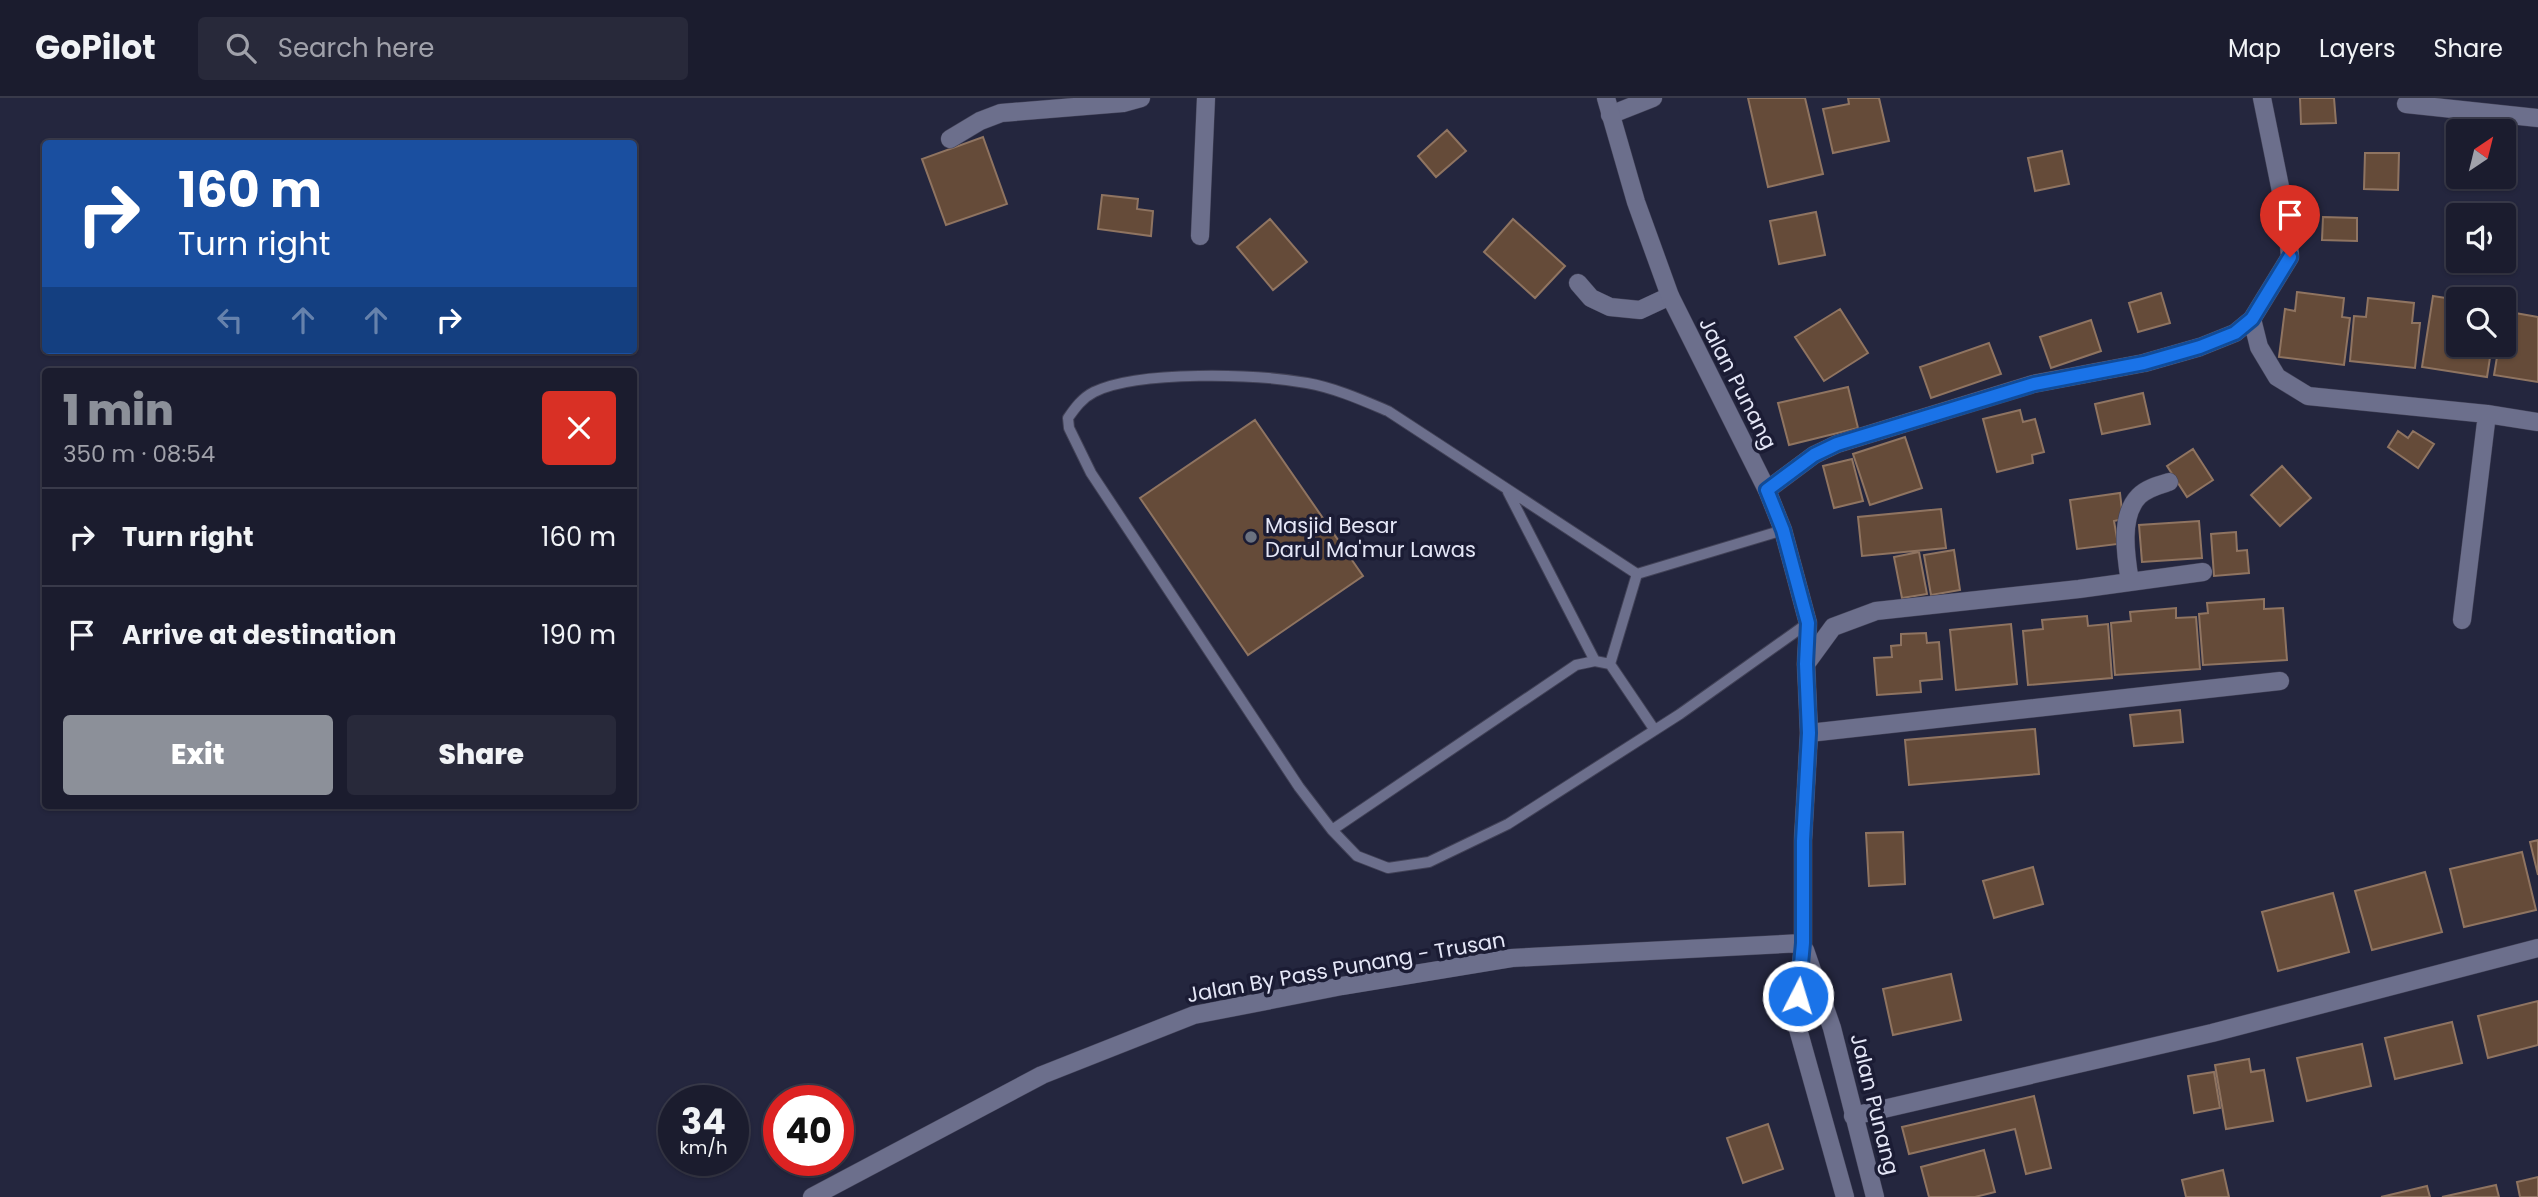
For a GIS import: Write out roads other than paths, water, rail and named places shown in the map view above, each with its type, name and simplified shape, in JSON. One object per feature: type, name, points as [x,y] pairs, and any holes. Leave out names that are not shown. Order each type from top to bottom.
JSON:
[{"type":"street","points":[[950,139],[980,121],[1001,113],[1123,103],[1141,98]]},
{"type":"street","points":[[1200,236],[1206,98]]},
{"type":"street","points":[[1608,107],[1653,98]]},
{"type":"street","points":[[1767,490],[1814,455],[1837,444],[2034,384],[2144,363],[2200,347],[2235,333],[2252,319],[2290,257],[2287,221],[2262,98]]},
{"type":"street","points":[[2406,104],[2538,118]]},
{"type":"street","name":"Jalan Punang","points":[[1608,107],[1636,202],[1670,296],[1767,490],[1783,530],[1808,623],[1806,664],[1809,733],[1803,841],[1803,943],[1796,1022],[1845,1197]]},
{"type":"street","points":[[1578,283],[1591,298],[1610,307],[1640,310],[1670,296]]},
{"type":"street","points":[[2252,319],[2259,347],[2277,377],[2308,396],[2487,414],[2538,422]]},
{"type":"street","points":[[2462,620],[2487,414]]},
{"type":"street","points":[[2130,582],[2127,535],[2131,508],[2139,495],[2169,482]]},
{"type":"street","points":[[1806,664],[1833,627],[1876,611],[2203,572]]},
{"type":"street","points":[[1809,733],[2280,681]]},
{"type":"street","name":"Jalan Punang","points":[[1803,943],[1832,1028],[1875,1197]]},
{"type":"street","name":"Jalan By Pass Punang - Trusan","points":[[812,1197],[1042,1074],[1194,1015],[1342,986],[1512,958],[1803,943]]},
{"type":"street","points":[[1853,1116],[2211,1032],[2538,948]]},
{"type":"lane","points":[[1783,530],[1637,574],[1388,411],[1345,393],[1307,383],[1234,376],[1138,382],[1096,391],[1077,404],[1068,418],[1069,428],[1091,473],[1299,787],[1332,830],[1357,856],[1388,868],[1429,862],[1508,824],[1691,706],[1808,623]]},
{"type":"lane","points":[[1507,490],[1595,661]]},
{"type":"lane","points":[[1610,664],[1637,574]]},
{"type":"lane","points":[[1332,830],[1576,665],[1595,661],[1610,664],[1654,729]]},
{"type":"place","name":"Masjid Besar Darul Ma'mur Lawas","points":[[1251,537]]}]
